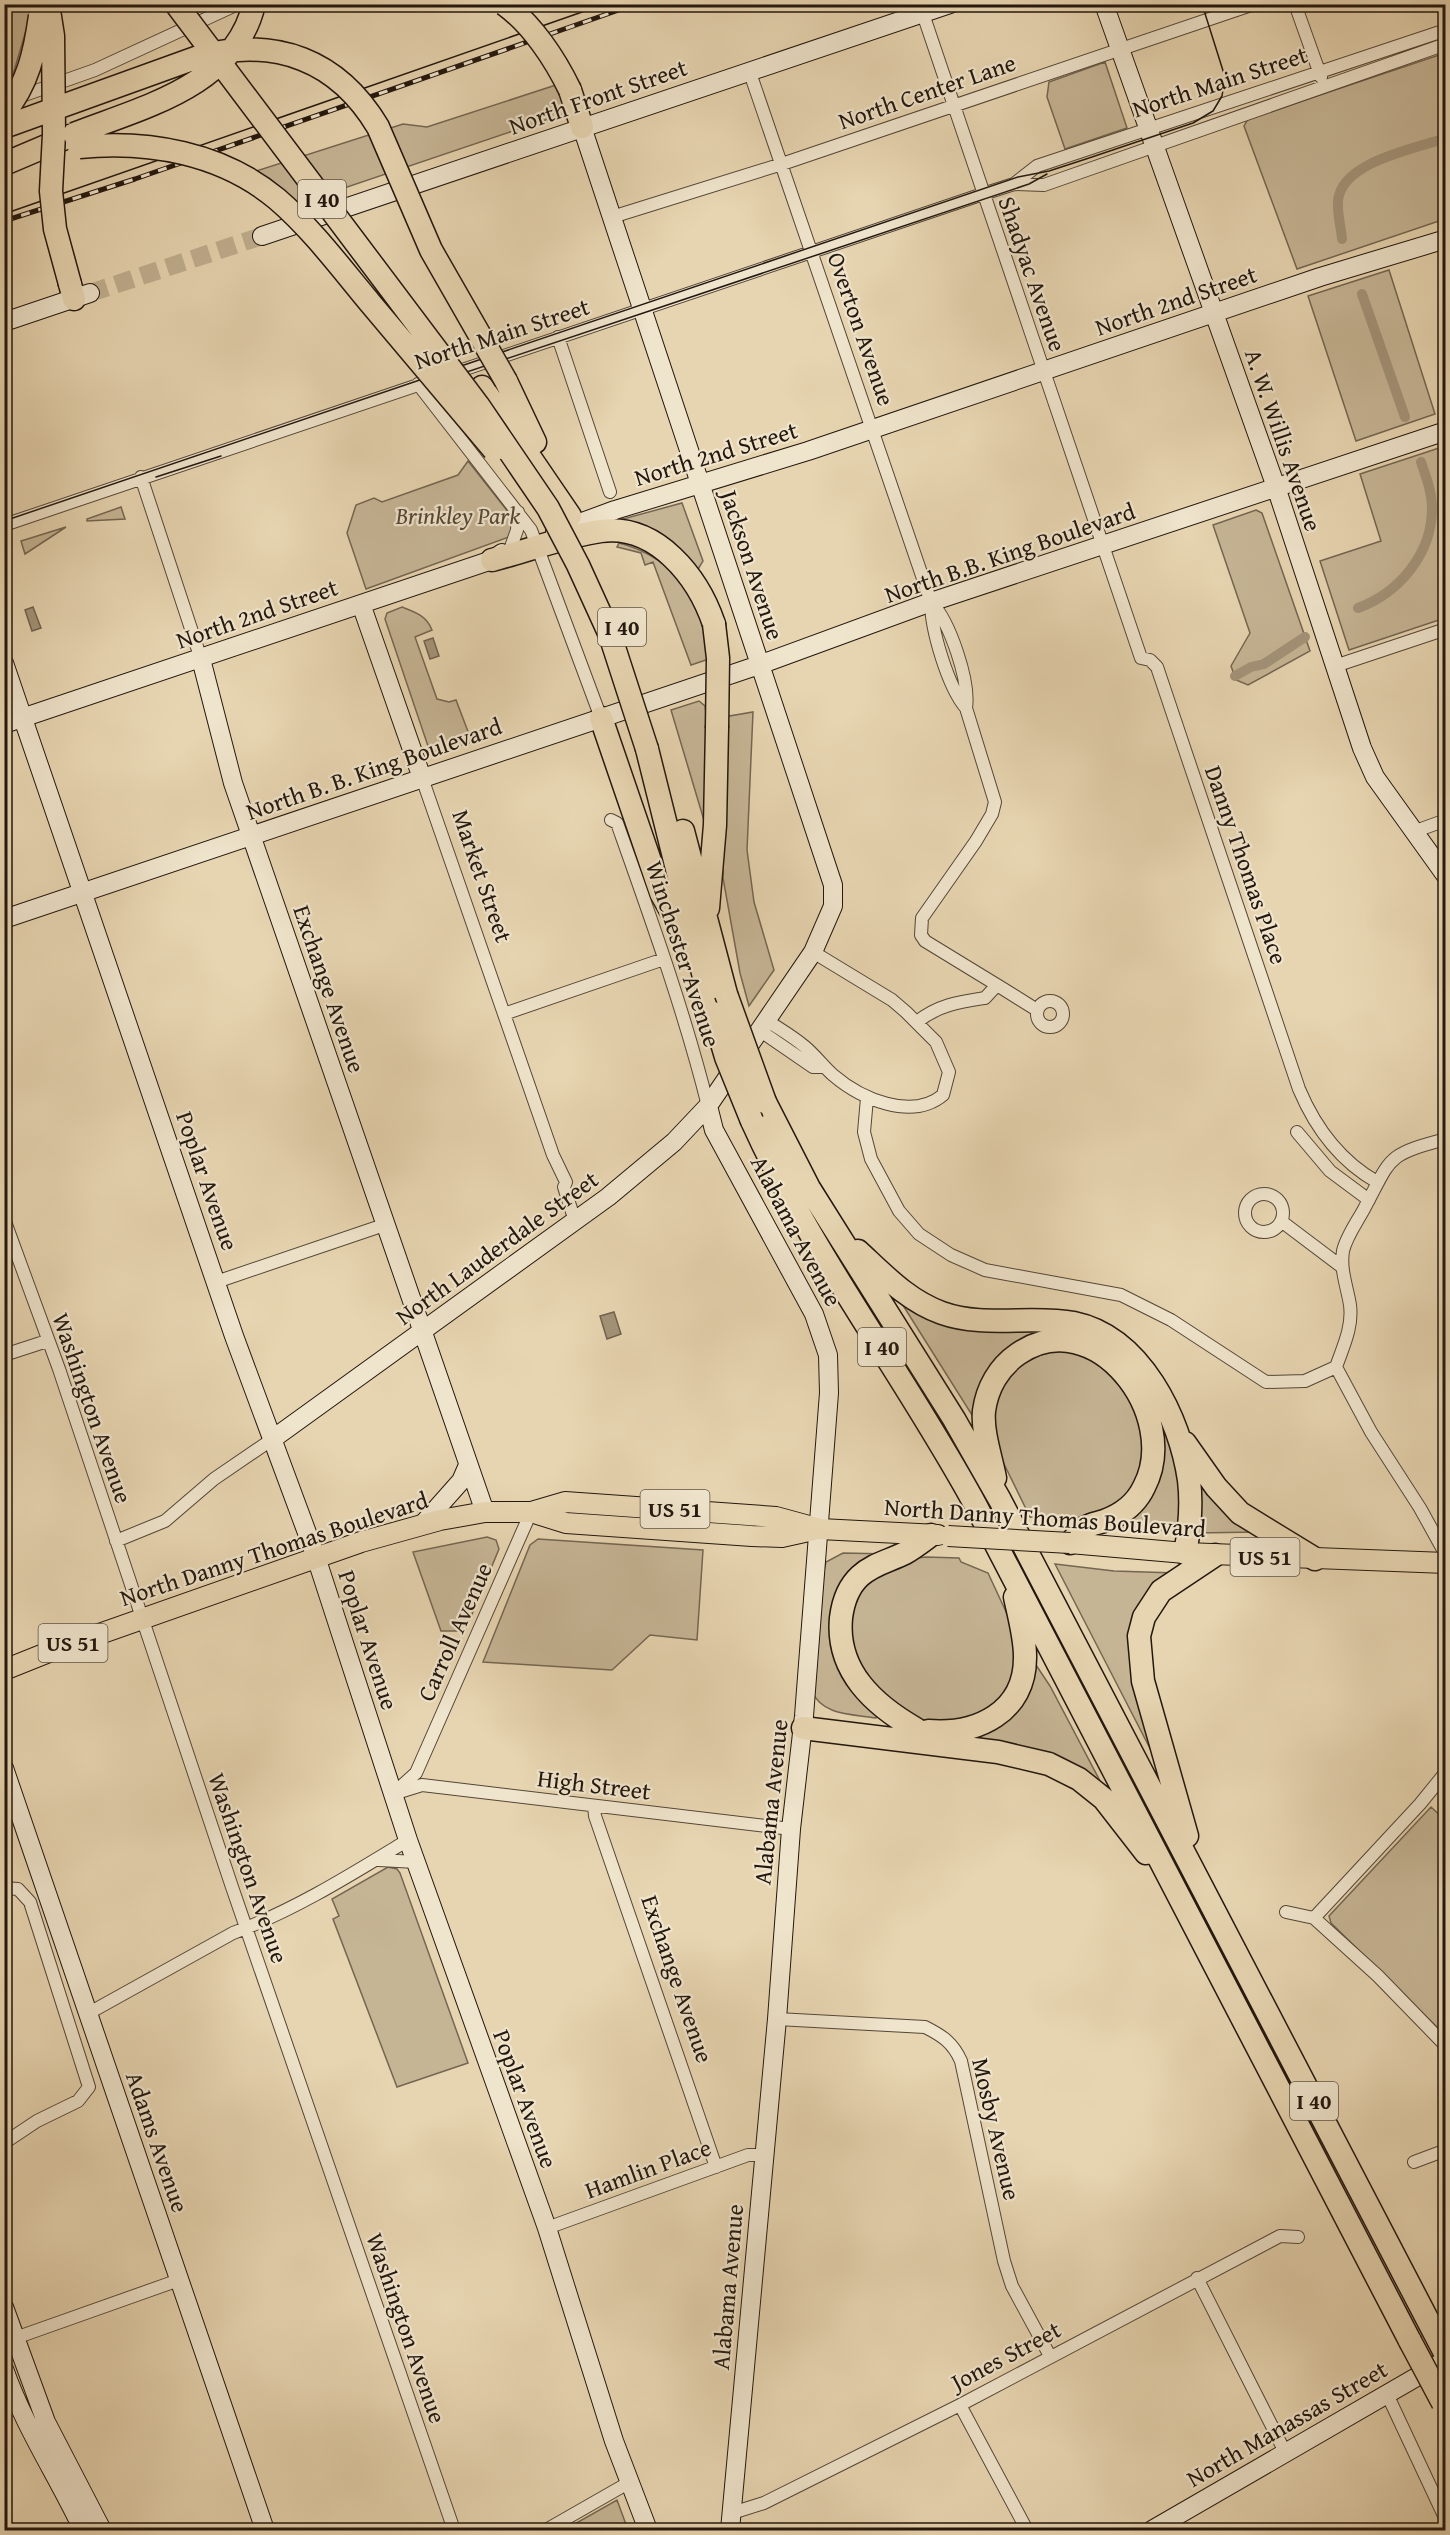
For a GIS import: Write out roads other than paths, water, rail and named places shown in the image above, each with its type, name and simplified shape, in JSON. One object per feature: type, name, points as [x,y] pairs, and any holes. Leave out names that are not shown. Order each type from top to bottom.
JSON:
[{"type":"highway","points":[[4,113],[23,85],[29,70],[46,4]]},
{"type":"highway","points":[[46,4],[53,36],[54,134],[51,191],[55,229],[78,292]]},
{"type":"highway","name":"I 40","points":[[176,4],[489,420],[537,490],[567,525]]},
{"type":"highway","name":"I 40","points":[[194,4],[482,387],[567,525],[618,617],[641,679],[698,959],[712,1013],[752,1121],[800,1216],[930,1425],[1011,1574],[1444,2406]]},
{"type":"highway","points":[[8,163],[158,101],[208,75],[238,45],[254,4]]},
{"type":"highway","points":[[504,4],[540,42],[570,90],[582,127]]},
{"type":"highway","points":[[4,127],[201,56],[226,50],[254,49],[296,56],[333,76],[357,97],[378,127],[431,250],[506,381],[567,525]]},
{"type":"highway","points":[[8,163],[79,147],[127,145],[189,155],[236,173],[258,185],[310,232],[567,525]]},
{"type":"highway","points":[[492,560],[537,543],[602,531],[629,534],[665,552],[687,571],[702,594],[714,624],[718,658],[715,825],[707,927]]},
{"type":"highway","points":[[601,718],[661,893],[698,959]]},
{"type":"highway","name":"I 40","points":[[654,747],[726,994],[765,1102],[809,1188],[954,1419],[1000,1500],[1446,2355]]},
{"type":"highway","points":[[833,1227],[898,1288],[914,1300],[941,1313],[979,1320],[1073,1323],[1105,1334],[1137,1362],[1163,1403],[1178,1435],[1216,1487],[1240,1513],[1253,1524],[1315,1559]]},
{"type":"highway","points":[[1000,1500],[984,1425],[986,1400],[997,1375],[1023,1350],[1047,1341],[1081,1343],[1104,1354],[1123,1372],[1144,1408],[1152,1435],[1152,1467],[1144,1487],[1132,1503],[1112,1518],[1088,1526],[1070,1543]]},
{"type":"highway","points":[[1178,1435],[1190,1495],[1190,1526],[1185,1553]]},
{"type":"highway","points":[[916,1730],[883,1708],[859,1683],[847,1664],[841,1623],[844,1604],[857,1579],[873,1566],[940,1535]]},
{"type":"highway","points":[[1197,1875],[1143,1681],[1138,1647],[1144,1617],[1154,1599],[1168,1585],[1215,1555]]},
{"type":"highway","points":[[804,1722],[952,1732],[975,1728],[994,1718],[1015,1694],[1023,1674],[1025,1656],[1011,1574]]},
{"type":"highway","points":[[804,1722],[998,1752],[1049,1764],[1079,1779],[1104,1799],[1134,1841],[1167,1874]]},
{"type":"main road","name":"North Danny Thomas Boulevard","points":[[4,1670],[316,1557],[422,1525],[485,1512],[531,1512],[566,1523],[752,1536],[782,1537],[820,1529],[1070,1543],[1215,1555],[1446,1563]]},
{"type":"street","points":[[4,102],[124,58],[238,4]]},
{"type":"street","name":"North Front Street","points":[[262,236],[950,4]]},
{"type":"street","name":"North Center Lane","points":[[612,217],[782,164],[1254,4]]},
{"type":"street","points":[[1295,4],[1324,86]]},
{"type":"street","name":"A. W. Willis Avenue","points":[[1103,6],[1149,128],[1276,487],[1362,748],[1372,770],[1446,876]]},
{"type":"street","name":"Shadyac Avenue","points":[[923,14],[951,105],[1104,546]]},
{"type":"street","name":"North Main Street","points":[[4,525],[982,194],[1014,183],[1037,166],[1446,30]]},
{"type":"street","name":"North Main Street","points":[[1014,183],[1044,184],[1446,44]]},
{"type":"street","name":"Overton Avenue","points":[[749,70],[813,251],[931,602],[942,614],[969,692],[966,708],[995,802],[992,814],[981,832],[922,918],[921,935],[926,941],[996,986]]},
{"type":"street","points":[[4,89],[64,81]]},
{"type":"street","name":"Jackson Avenue","points":[[582,127],[833,885],[834,899],[831,915]]},
{"type":"street","name":"North 2nd Street","points":[[4,724],[492,560],[511,547],[537,543],[615,510],[873,429],[1214,315],[1311,280],[1446,239]]},
{"type":"street","points":[[4,322],[78,292]]},
{"type":"street","points":[[558,337],[610,492]]},
{"type":"street","points":[[418,384],[518,512],[537,543],[601,718]]},
{"type":"street","name":"North B.B. King Boulevard","points":[[759,665],[931,602],[1446,430]]},
{"type":"street","name":"Exchange Avenue","points":[[141,477],[201,659],[233,783],[485,1512]]},
{"type":"street","points":[[511,547],[517,530],[518,512]]},
{"type":"street","name":"Danny Thomas Place","points":[[1104,546],[1141,658],[1150,660],[1156,667],[1304,1102],[1314,1120],[1341,1154],[1357,1170],[1377,1182]]},
{"type":"street","name":"Market Street","points":[[361,604],[556,1165],[561,1168],[566,1182],[564,1187],[575,1221]]},
{"type":"street","points":[[1335,666],[1446,629]]},
{"type":"street","name":"Poplar Avenue","points":[[4,663],[216,1282],[316,1557],[408,1840],[547,2228],[614,2441],[648,2530]]},
{"type":"street","name":"North B. B. King Boulevard","points":[[4,919],[759,665]]},
{"type":"street","name":"Winchester Avenue","points":[[611,820],[617,823],[664,959],[697,1061],[708,1106]]},
{"type":"street","points":[[1413,831],[1446,820]]},
{"type":"street","name":"North Lauderdale Street","points":[[116,1541],[165,1521],[214,1479],[575,1221],[648,1165],[708,1106],[813,952],[831,915]]},
{"type":"street","points":[[762,1025],[813,1067],[825,1067],[867,1098],[896,1105],[926,1106],[943,1095],[949,1072],[936,1042],[892,1000],[813,952]]},
{"type":"street","points":[[504,1014],[664,959]]},
{"type":"street","points":[[917,1022],[933,1010],[964,1000],[986,998],[996,986],[1037,1010]]},
{"type":"street","points":[[867,1098],[864,1132],[876,1168],[899,1211],[919,1234],[951,1255],[985,1270],[1121,1295],[1171,1320],[1266,1382],[1305,1381],[1336,1367]]},
{"type":"street","name":"Alabama Avenue","points":[[708,1106],[714,1130],[805,1296],[823,1336],[828,1355],[829,1393],[804,1722],[791,1829],[777,2019],[731,2522]]},
{"type":"street","points":[[1297,1132],[1330,1171],[1369,1200]]},
{"type":"street","points":[[1446,1139],[1405,1151],[1393,1158],[1377,1182],[1343,1249],[1342,1267],[1350,1305],[1350,1325],[1336,1367],[1371,1432],[1420,1508],[1446,1555]]},
{"type":"street","name":"Washington Avenue","points":[[4,1219],[59,1369],[246,1928],[454,2530]]},
{"type":"street","points":[[1281,1221],[1342,1267]]},
{"type":"street","points":[[216,1282],[384,1225]]},
{"type":"street","points":[[4,1355],[47,1341]]},
{"type":"street","points":[[422,1525],[461,1481],[468,1465]]},
{"type":"street","name":"Carroll Avenue","points":[[393,1794],[416,1773],[531,1512]]},
{"type":"street","name":"Adams Avenue","points":[[4,1768],[265,2530]]},
{"type":"street","points":[[1314,1918],[1445,1774]]},
{"type":"street","name":"High Street","points":[[393,1794],[422,1785],[791,1829]]},
{"type":"street","name":"Exchange Avenue","points":[[594,1806],[595,1816],[716,2167]]},
{"type":"street","points":[[89,2013],[246,1928],[256,1926],[408,1840]]},
{"type":"street","points":[[375,1860],[390,1858],[416,1862]]},
{"type":"street","points":[[4,1888],[18,1889],[30,1902],[89,2087],[78,2101],[37,2121],[4,2143]]},
{"type":"street","points":[[1286,1912],[1314,1918],[1378,1976],[1446,2046]]},
{"type":"street","name":"Mosby Avenue","points":[[777,2019],[925,2027],[945,2037],[955,2047],[961,2061],[1004,2261],[1012,2286],[1050,2356]]},
{"type":"street","points":[[1414,2162],[1446,2150]]},
{"type":"street","name":"Hamlin Place","points":[[547,2228],[748,2155],[764,2155]]},
{"type":"street","name":"Jones Street","points":[[731,2522],[1280,2236],[1298,2237]]},
{"type":"street","points":[[1197,2278],[1285,2452]]},
{"type":"street","points":[[10,2340],[179,2280]]},
{"type":"street","points":[[4,2307],[10,2340],[46,2422],[102,2530]]},
{"type":"street","name":"North Manassas Street","points":[[1152,2530],[1446,2360]]},
{"type":"street","points":[[4,2369],[28,2429],[67,2496],[83,2530]]},
{"type":"street","points":[[1387,2394],[1446,2520]]},
{"type":"street","points":[[960,2404],[1027,2530]]},
{"type":"street","points":[[546,2530],[630,2482]]},
{"type":"waterway","points":[[1342,239],[1338,201],[1342,188],[1352,176],[1381,159],[1446,138]]},
{"type":"waterway","points":[[1362,294],[1405,417]]},
{"type":"waterway","points":[[1358,608],[1387,593],[1399,582],[1410,570],[1426,541],[1431,525],[1432,502],[1421,462]]},
{"type":"waterway","points":[[1235,676],[1251,667],[1264,664],[1305,637]]},
{"type":"tunnel","points":[[90,293],[262,236]]},
{"type":"tram line","points":[[4,214],[605,4]]},
{"type":"tram line","points":[[4,521],[1018,177],[1049,171],[1193,123],[1213,111],[1222,96],[1225,77],[1202,4]]},
{"type":"tram line","points":[[434,383],[1029,184],[1047,174]]},
{"type":"tram line","points":[[156,477],[221,456]]},
{"type":"railway","points":[[4,221],[135,179],[636,4]]},
{"type":"park label","name":"Brinkley Park","points":[[458,516]]}]
